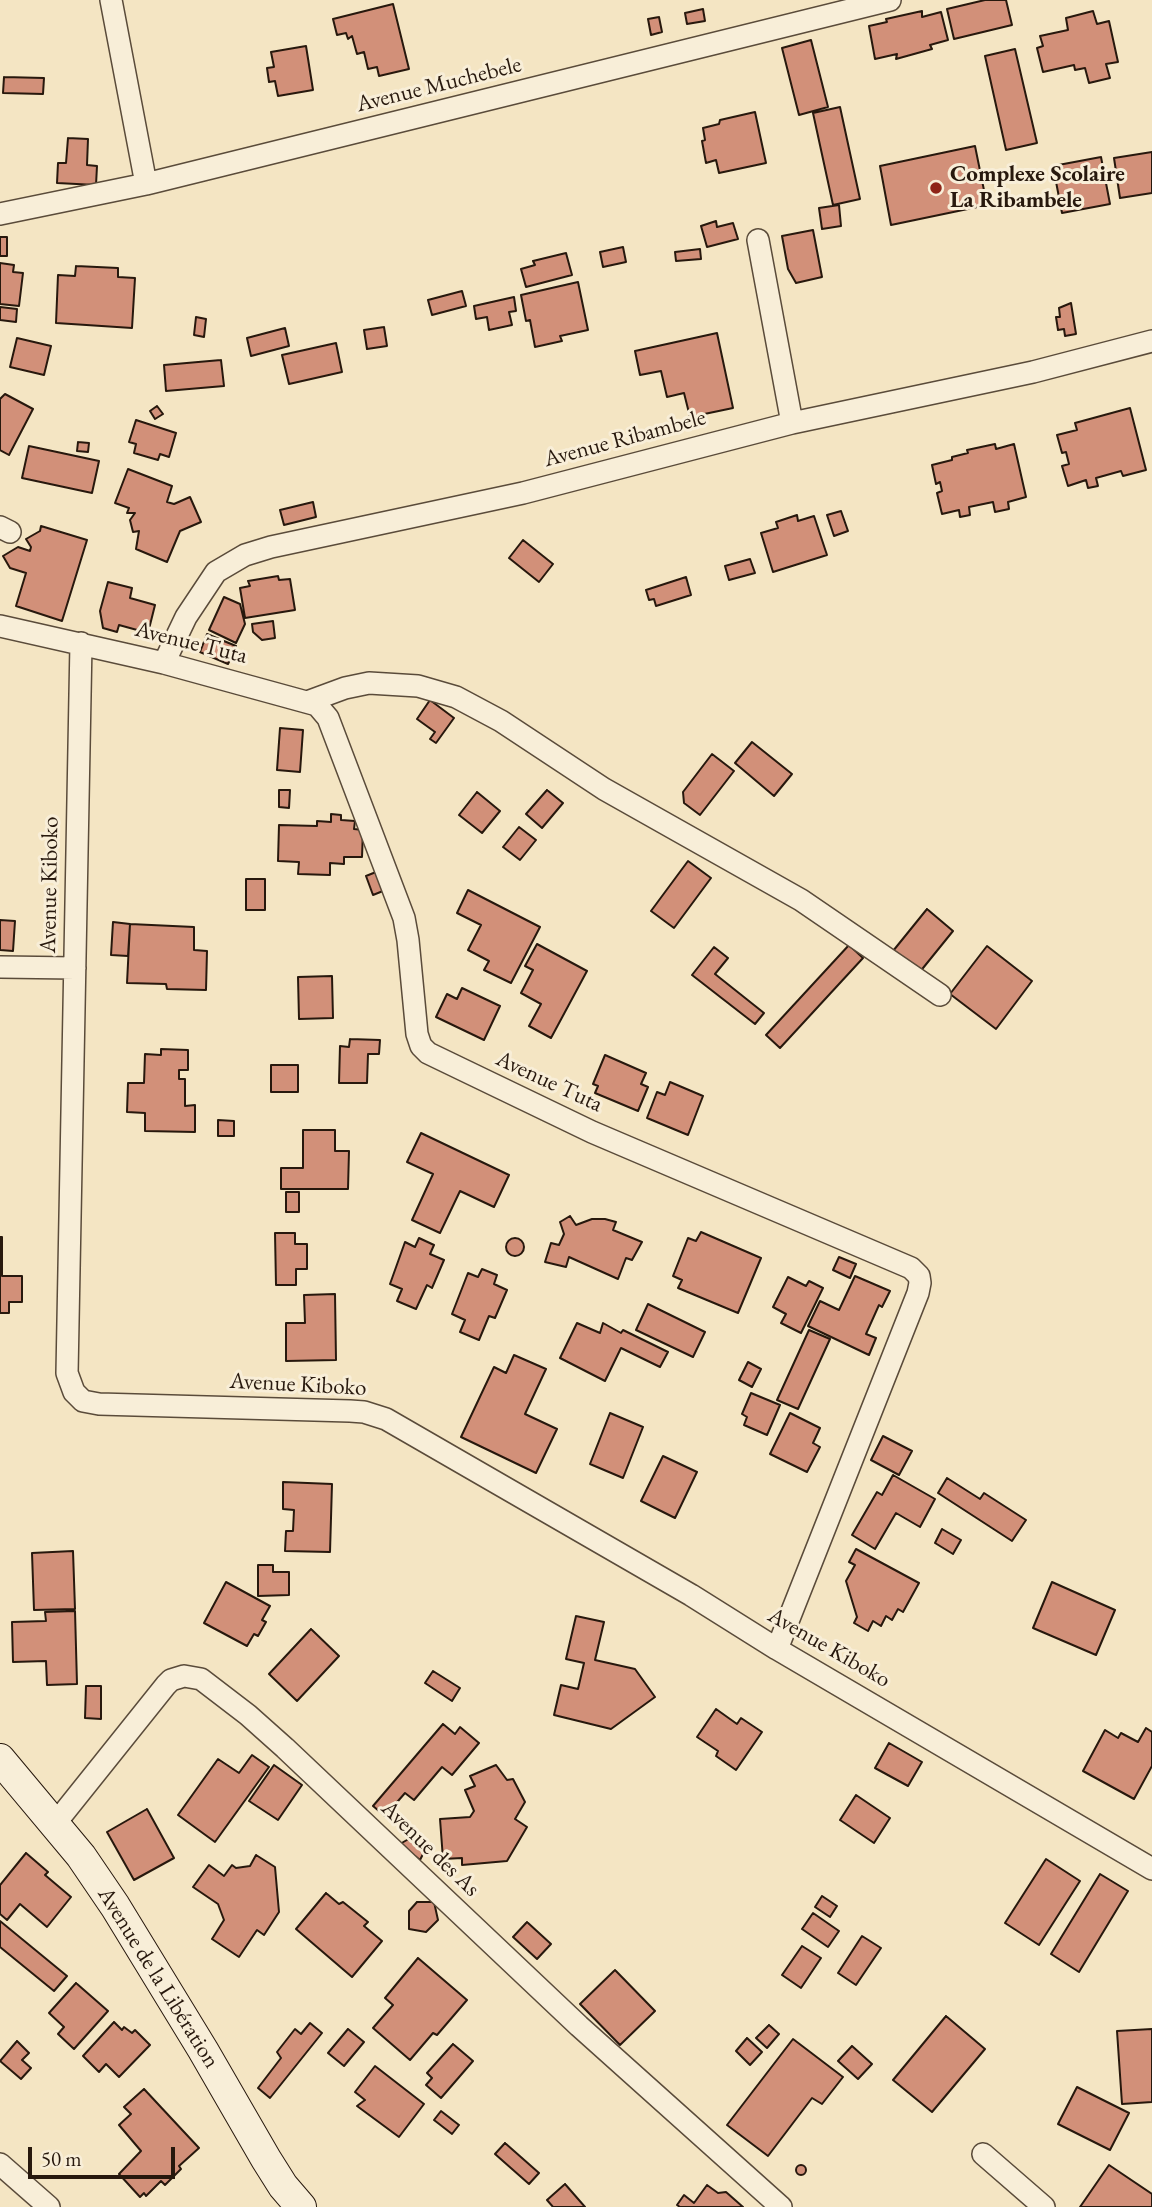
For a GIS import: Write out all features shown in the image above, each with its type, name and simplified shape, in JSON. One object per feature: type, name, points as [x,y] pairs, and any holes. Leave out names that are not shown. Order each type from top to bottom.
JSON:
[{"type":"street","points":[[111,0],[146,184]]},
{"type":"street","name":"Avenue Muchebele","points":[[0,214],[146,184],[890,0]]},
{"type":"street","points":[[758,240],[792,423]]},
{"type":"street","name":"Avenue Ribambele","points":[[164,663],[186,617],[207,584],[224,566],[246,555],[271,547],[523,493],[792,423],[1033,372],[1152,341]]},
{"type":"street","name":"Avenue Tuta","points":[[0,626],[164,663],[317,705],[328,718],[400,908],[408,940],[417,1034],[421,1046],[428,1053],[592,1132],[911,1268],[919,1276],[918,1293],[777,1649]]},
{"type":"street","name":"Avenue Kiboko","points":[[81,643],[67,1373],[78,1397],[99,1405],[350,1411],[386,1419],[691,1595],[777,1649],[1152,1869]]},
{"type":"street","points":[[307,702],[345,688],[369,683],[418,686],[456,697],[501,721],[604,789],[801,900],[940,995]]},
{"type":"street","points":[[0,967],[75,968]]},
{"type":"street","name":"Avenue des As","points":[[54,1825],[171,1680],[184,1676],[201,1679],[285,1748],[579,2026],[781,2207]]},
{"type":"street","name":"Avenue de la Libération","points":[[0,1759],[81,1857],[115,1906],[283,2186],[301,2207]]},
{"type":"street","points":[[984,2154],[1044,2207]]},
{"type":"street","points":[[0,2164],[38,2204]]},
{"type":"building","points":[[985,0],[1006,0],[1012,25],[954,39],[947,9]]},
{"type":"building","points":[[393,4],[409,69],[379,76],[377,67],[368,69],[364,52],[357,54],[352,36],[348,39],[346,33],[337,35],[333,19]]},
{"type":"building","points":[[703,9],[705,21],[687,24],[685,13]]},
{"type":"building","points":[[922,11],[922,17],[941,12],[948,40],[930,45],[932,49],[896,59],[897,54],[875,59],[869,26],[887,22],[886,19]]},
{"type":"building","points":[[1093,11],[1097,24],[1109,21],[1118,62],[1106,64],[1110,78],[1089,83],[1085,68],[1075,70],[1074,65],[1043,72],[1037,48],[1043,46],[1040,36],[1068,30],[1066,18]]},
{"type":"building","points":[[659,17],[662,32],[651,35],[648,19]]},
{"type":"building","points":[[811,40],[828,107],[799,115],[782,48]]},
{"type":"building","points":[[306,46],[313,90],[278,96],[275,81],[269,82],[267,68],[274,67],[271,52]]},
{"type":"building","points":[[1015,49],[1037,143],[1006,150],[985,56]]},
{"type":"building","points":[[4,77],[44,78],[43,94],[3,93]]},
{"type":"building","points":[[840,107],[860,199],[833,205],[813,113]]},
{"type":"building","points":[[755,112],[766,163],[719,173],[716,160],[706,163],[702,141],[705,140],[703,128],[719,124],[720,120]]},
{"type":"building","points":[[68,138],[88,139],[87,165],[97,166],[96,185],[57,183],[58,163],[66,163]]},
{"type":"building","points":[[975,146],[987,205],[891,225],[880,166]]},
{"type":"building","points":[[1152,152],[1152,193],[1120,198],[1114,158]]},
{"type":"building","points":[[1101,157],[1110,204],[1062,213],[1053,166]]},
{"type":"building","points":[[839,205],[841,226],[822,229],[819,208]]},
{"type":"building","points":[[716,221],[717,227],[733,223],[738,239],[707,247],[701,226]]},
{"type":"building","points":[[813,230],[822,277],[796,283],[788,269],[782,236]]},
{"type":"building","points":[[0,237],[7,237],[7,256],[0,256]]},
{"type":"building","points":[[623,247],[626,262],[603,267],[600,252]]},
{"type":"building","points":[[700,249],[701,259],[676,261],[675,252]]},
{"type":"building","points":[[566,253],[572,275],[526,287],[521,269],[535,265],[533,261]]},
{"type":"building","points":[[0,263],[14,265],[13,272],[23,273],[19,306],[0,304]]},
{"type":"building","points":[[76,266],[118,268],[118,277],[135,278],[132,328],[56,323],[58,275],[75,276]]},
{"type":"building","points":[[578,282],[588,330],[560,336],[562,341],[535,347],[530,320],[526,321],[521,295]]},
{"type":"building","points":[[462,291],[466,306],[432,315],[428,300]]},
{"type":"building","points":[[514,297],[516,311],[509,312],[512,325],[489,330],[487,317],[476,319],[474,306]]},
{"type":"building","points":[[1071,303],[1076,334],[1065,336],[1064,329],[1058,330],[1056,317],[1060,317],[1059,308]]},
{"type":"building","points":[[0,307],[17,309],[16,322],[0,320]]},
{"type":"building","points":[[196,317],[206,319],[204,337],[194,335]]},
{"type":"building","points":[[384,327],[387,346],[367,349],[364,330]]},
{"type":"building","points":[[285,328],[289,346],[251,356],[247,338]]},
{"type":"building","points":[[717,333],[733,408],[690,417],[684,393],[667,397],[661,371],[640,375],[635,351]]},
{"type":"building","points":[[17,338],[51,346],[44,375],[10,367]]},
{"type":"building","points":[[336,343],[342,372],[289,384],[282,355]]},
{"type":"building","points":[[221,360],[224,386],[166,391],[164,365]]},
{"type":"building","points":[[5,394],[33,409],[9,455],[0,450],[0,399]]},
{"type":"building","points":[[157,406],[163,414],[155,419],[150,411]]},
{"type":"building","points":[[1130,408],[1146,470],[1123,476],[1121,471],[1096,478],[1098,486],[1088,488],[1086,480],[1068,486],[1062,466],[1069,464],[1066,452],[1062,453],[1057,435],[1077,430],[1075,423]]},
{"type":"building","points":[[136,420],[176,433],[169,457],[160,454],[158,460],[134,453],[136,444],[129,442]]},
{"type":"building","points":[[78,442],[89,443],[88,452],[77,451]]},
{"type":"building","points":[[995,444],[996,449],[1014,444],[1026,497],[1008,502],[1009,509],[995,512],[993,502],[969,507],[970,515],[960,517],[959,510],[942,514],[937,493],[942,491],[940,482],[936,484],[932,465],[952,460],[952,457],[968,453],[967,450]]},
{"type":"building","points":[[29,446],[99,461],[92,493],[22,478]]},
{"type":"building","points":[[128,469],[172,486],[167,502],[174,504],[190,497],[201,522],[180,531],[167,562],[136,549],[139,531],[133,532],[130,520],[135,513],[127,513],[129,508],[115,503]]},
{"type":"building","points":[[313,502],[316,517],[284,525],[280,510]]},
{"type":"building","points":[[841,511],[848,531],[834,536],[827,515]]},
{"type":"building","points":[[797,515],[798,521],[814,516],[827,555],[773,572],[761,533],[778,528],[776,522]]},
{"type":"building","points":[[41,526],[87,540],[62,621],[16,606],[26,573],[10,568],[3,556],[18,547],[30,551],[31,547],[26,539],[40,531]]},
{"type":"building","points":[[523,540],[553,564],[539,582],[509,558]]},
{"type":"building","points":[[750,559],[755,573],[729,580],[725,566]]},
{"type":"building","points":[[278,576],[279,580],[290,579],[295,610],[245,618],[240,588],[250,586],[248,581]]},
{"type":"building","points":[[686,577],[691,595],[656,606],[654,599],[649,600],[646,590]]},
{"type":"building","points":[[108,582],[132,588],[130,598],[155,605],[148,633],[119,625],[117,632],[103,628],[100,611]]},
{"type":"building","points":[[224,597],[240,604],[245,624],[236,643],[209,630]]},
{"type":"building","points":[[273,621],[275,638],[262,640],[253,632],[252,624]]},
{"type":"building","points":[[207,634],[236,646],[228,664],[200,652]]},
{"type":"building","points":[[430,700],[454,718],[436,743],[430,739],[435,732],[417,719]]},
{"type":"building","points":[[280,728],[303,730],[300,772],[277,770]]},
{"type":"building","points":[[752,742],[792,774],[774,796],[735,763]]},
{"type":"building","points":[[712,754],[734,771],[700,815],[684,803],[683,792]]},
{"type":"building","points":[[279,790],[290,790],[289,808],[279,807]]},
{"type":"building","points":[[547,790],[563,803],[542,828],[526,814]]},
{"type":"building","points":[[477,792],[500,811],[482,833],[459,815]]},
{"type":"building","points":[[331,814],[341,815],[341,820],[355,821],[354,829],[363,830],[362,857],[344,857],[344,864],[330,863],[330,875],[298,874],[299,862],[278,861],[279,825],[317,826],[317,821],[331,822]]},
{"type":"building","points":[[519,827],[536,840],[520,860],[503,847]]},
{"type":"building","points":[[688,861],[711,878],[674,928],[651,911]]},
{"type":"building","points":[[376,872],[383,891],[373,895],[366,876]]},
{"type":"building","points":[[246,879],[265,879],[265,910],[246,910]]},
{"type":"building","points":[[468,890],[540,927],[511,983],[484,970],[489,961],[468,950],[481,925],[457,913]]},
{"type":"building","points":[[927,909],[953,931],[919,973],[893,951]]},
{"type":"building","points":[[0,920],[15,921],[13,951],[0,950]]},
{"type":"building","points":[[113,922],[130,924],[128,956],[111,955]]},
{"type":"building","points":[[130,924],[194,927],[194,950],[207,951],[206,990],[167,989],[166,984],[127,983]]},
{"type":"building","points":[[537,944],[587,971],[551,1038],[529,1026],[541,1004],[521,993],[533,970],[525,966]]},
{"type":"building","points":[[849,945],[863,958],[780,1048],[766,1035]]},
{"type":"building","points":[[987,946],[1032,981],[996,1029],[950,994]]},
{"type":"building","points":[[714,947],[728,958],[715,974],[764,1013],[755,1024],[692,975]]},
{"type":"building","points":[[332,976],[333,1018],[299,1019],[298,977]]},
{"type":"building","points":[[462,988],[500,1006],[484,1040],[436,1017],[447,994],[457,999]]},
{"type":"building","points":[[350,1039],[380,1040],[379,1054],[368,1054],[367,1083],[339,1083],[340,1046],[349,1047]]},
{"type":"building","points":[[161,1049],[188,1050],[188,1070],[179,1070],[179,1079],[185,1079],[185,1106],[195,1105],[195,1132],[145,1131],[145,1113],[127,1112],[128,1083],[144,1083],[145,1054],[161,1055]]},
{"type":"building","points":[[605,1055],[646,1073],[641,1084],[648,1087],[638,1111],[595,1093],[598,1086],[593,1084]]},
{"type":"building","points":[[271,1065],[298,1065],[298,1092],[271,1092]]},
{"type":"building","points":[[670,1082],[703,1096],[688,1135],[647,1118],[657,1092],[665,1095]]},
{"type":"building","points":[[218,1120],[234,1121],[234,1136],[218,1136]]},
{"type":"building","points":[[303,1130],[335,1130],[335,1151],[349,1151],[348,1189],[281,1189],[281,1168],[303,1168]]},
{"type":"building","points":[[421,1133],[509,1175],[494,1207],[460,1191],[440,1233],[412,1220],[433,1174],[407,1162]]},
{"type":"building","points":[[286,1192],[299,1192],[299,1212],[286,1212]]},
{"type":"building","points":[[570,1216],[576,1225],[592,1219],[616,1222],[613,1230],[642,1242],[632,1260],[626,1258],[618,1279],[569,1257],[566,1267],[545,1262],[551,1243],[559,1245],[564,1234],[560,1222]]},
{"type":"building","points":[[701,1232],[761,1258],[738,1313],[678,1288],[682,1280],[673,1276],[688,1238],[696,1241]]},
{"type":"building","points":[[275,1233],[295,1233],[295,1244],[307,1244],[307,1269],[296,1269],[296,1285],[276,1285]]},
{"type":"building","points":[[0,1237],[2,1276],[22,1276],[22,1302],[9,1302],[9,1313],[0,1313]]},
{"type":"building","points":[[419,1238],[434,1245],[430,1254],[444,1260],[432,1288],[427,1285],[416,1309],[397,1301],[402,1289],[390,1284],[405,1242],[415,1247]]},
{"type":"building","points":[[511,1238],[519,1238],[524,1247],[522,1254],[511,1256],[506,1251],[506,1243]]},
{"type":"building","points":[[839,1257],[856,1264],[850,1278],[833,1270]]},
{"type":"building","points":[[482,1269],[497,1275],[494,1284],[507,1290],[495,1318],[489,1316],[479,1340],[460,1332],[465,1320],[452,1314],[468,1273],[478,1277]]},
{"type":"building","points":[[855,1276],[890,1291],[882,1307],[879,1305],[866,1334],[876,1338],[869,1355],[808,1326],[820,1301],[839,1310]]},
{"type":"building","points":[[788,1277],[806,1286],[809,1281],[823,1288],[801,1333],[781,1323],[786,1314],[773,1307]]},
{"type":"building","points":[[335,1294],[336,1360],[286,1361],[286,1323],[305,1323],[304,1295]]},
{"type":"building","points":[[648,1304],[705,1332],[693,1357],[636,1330]]},
{"type":"building","points":[[577,1323],[600,1333],[603,1323],[668,1352],[660,1367],[621,1348],[605,1381],[560,1358]]},
{"type":"building","points":[[809,1330],[830,1339],[798,1409],[777,1400]]},
{"type":"building","points":[[514,1355],[546,1369],[525,1414],[557,1429],[536,1473],[461,1437],[494,1367],[506,1373]]},
{"type":"building","points":[[748,1362],[761,1369],[752,1387],[739,1380]]},
{"type":"building","points":[[751,1393],[780,1405],[767,1435],[744,1425],[747,1417],[742,1414]]},
{"type":"building","points":[[610,1413],[643,1427],[623,1478],[590,1464]]},
{"type":"building","points":[[790,1413],[820,1428],[813,1443],[820,1447],[807,1472],[770,1454]]},
{"type":"building","points":[[883,1436],[912,1451],[899,1475],[871,1460]]},
{"type":"building","points":[[663,1456],[697,1472],[675,1518],[641,1501]]},
{"type":"building","points":[[893,1475],[935,1499],[920,1527],[896,1513],[875,1549],[852,1535],[877,1492],[882,1495]]},
{"type":"building","points":[[947,1478],[980,1499],[984,1493],[1026,1520],[1012,1541],[938,1493]]},
{"type":"building","points":[[283,1482],[332,1484],[330,1552],[285,1551],[286,1531],[293,1531],[294,1510],[283,1509]]},
{"type":"building","points":[[942,1529],[961,1540],[953,1554],[935,1543]]},
{"type":"building","points":[[856,1549],[919,1583],[903,1612],[898,1609],[892,1620],[886,1616],[881,1626],[873,1621],[868,1631],[854,1623],[857,1617],[846,1581],[855,1565],[849,1562]]},
{"type":"building","points":[[73,1551],[75,1609],[34,1610],[32,1553]]},
{"type":"building","points":[[258,1565],[273,1565],[273,1572],[289,1572],[289,1595],[258,1596]]},
{"type":"building","points":[[226,1582],[270,1606],[262,1620],[266,1622],[258,1636],[254,1634],[247,1646],[204,1623]]},
{"type":"building","points":[[1052,1582],[1115,1610],[1096,1655],[1033,1628]]},
{"type":"building","points":[[75,1611],[77,1684],[47,1685],[46,1661],[13,1662],[12,1622],[46,1621],[45,1612]]},
{"type":"building","points":[[576,1616],[604,1622],[595,1660],[635,1669],[655,1697],[611,1729],[554,1715],[561,1685],[578,1689],[584,1663],[566,1659]]},
{"type":"building","points":[[311,1629],[339,1656],[297,1701],[269,1674]]},
{"type":"building","points":[[433,1671],[460,1688],[452,1701],[425,1683]]},
{"type":"building","points":[[86,1686],[101,1686],[101,1719],[85,1718]]},
{"type":"building","points":[[716,1709],[737,1724],[741,1718],[762,1732],[736,1770],[716,1756],[718,1751],[697,1737]]},
{"type":"building","points":[[443,1724],[455,1734],[460,1727],[479,1743],[452,1775],[442,1767],[414,1800],[405,1793],[385,1816],[373,1806]]},
{"type":"building","points":[[1146,1728],[1152,1732],[1152,1766],[1134,1799],[1083,1771],[1105,1730],[1118,1738],[1121,1733],[1138,1742]]},
{"type":"building","points":[[889,1743],[922,1762],[908,1786],[875,1768]]},
{"type":"building","points":[[252,1755],[269,1767],[215,1842],[178,1815],[218,1759],[239,1773]]},
{"type":"building","points":[[274,1765],[302,1785],[278,1820],[249,1801]]},
{"type":"building","points":[[496,1765],[507,1780],[513,1779],[525,1802],[515,1819],[527,1827],[507,1861],[462,1865],[462,1858],[443,1859],[440,1819],[470,1817],[474,1811],[465,1790],[475,1786],[470,1776]]},
{"type":"building","points":[[856,1795],[890,1818],[874,1843],[840,1820]]},
{"type":"building","points":[[147,1809],[174,1858],[134,1880],[107,1832]]},
{"type":"building","points":[[412,1837],[426,1848],[420,1860],[400,1844]]},
{"type":"building","points":[[26,1853],[48,1872],[45,1875],[71,1897],[47,1927],[20,1904],[7,1920],[0,1914],[0,1885]]},
{"type":"building","points":[[256,1855],[275,1867],[279,1912],[264,1935],[257,1930],[239,1957],[212,1939],[224,1920],[218,1904],[193,1887],[209,1865],[224,1876],[232,1865],[236,1868],[250,1866]]},
{"type":"building","points":[[1046,1859],[1080,1881],[1039,1945],[1005,1923]]},
{"type":"building","points":[[1100,1874],[1128,1891],[1079,1972],[1051,1954]]},
{"type":"building","points":[[326,1893],[339,1904],[343,1902],[368,1922],[364,1926],[382,1941],[352,1977],[296,1929]]},
{"type":"building","points":[[822,1896],[837,1906],[830,1917],[815,1907]]},
{"type":"building","points":[[417,1902],[434,1902],[438,1920],[426,1932],[409,1929],[409,1911]]},
{"type":"building","points":[[813,1913],[839,1931],[828,1947],[802,1929]]},
{"type":"building","points":[[0,1921],[67,1976],[54,1991],[0,1947]]},
{"type":"building","points":[[527,1922],[551,1944],[537,1959],[513,1937]]},
{"type":"building","points":[[862,1936],[881,1948],[856,1985],[838,1973]]},
{"type":"building","points":[[802,1946],[821,1958],[801,1988],[782,1975]]},
{"type":"building","points":[[418,1958],[467,2000],[437,2035],[433,2033],[410,2060],[373,2028],[393,2005],[385,1998]]},
{"type":"building","points":[[615,1970],[655,2011],[620,2045],[580,2004]]},
{"type":"building","points":[[76,1983],[108,2011],[74,2049],[58,2034],[64,2027],[49,2013]]},
{"type":"building","points":[[946,2016],[985,2049],[932,2112],[893,2080]]},
{"type":"building","points":[[114,2022],[122,2030],[124,2027],[132,2033],[135,2030],[150,2045],[119,2077],[106,2064],[99,2072],[83,2056]]},
{"type":"building","points":[[310,2023],[322,2033],[270,2098],[258,2088],[281,2058],[277,2052],[295,2029],[301,2034]]},
{"type":"building","points":[[769,2025],[779,2034],[767,2048],[756,2038]]},
{"type":"building","points":[[348,2029],[364,2042],[344,2066],[328,2053]]},
{"type":"building","points":[[1152,2029],[1152,2102],[1122,2104],[1117,2031]]},
{"type":"building","points":[[747,2038],[762,2052],[750,2065],[736,2051]]},
{"type":"building","points":[[793,2039],[843,2077],[822,2104],[812,2098],[768,2156],[727,2125]]},
{"type":"building","points":[[17,2041],[29,2053],[22,2060],[31,2068],[21,2079],[0,2061]]},
{"type":"building","points":[[453,2044],[473,2061],[441,2098],[426,2085],[432,2078],[427,2073]]},
{"type":"building","points":[[852,2046],[872,2064],[858,2079],[838,2061]]},
{"type":"building","points":[[375,2066],[424,2104],[399,2137],[357,2106],[365,2100],[355,2092]]},
{"type":"building","points":[[1077,2087],[1129,2113],[1110,2150],[1058,2124]]},
{"type":"building","points":[[144,2089],[199,2148],[179,2166],[181,2169],[165,2185],[161,2181],[146,2196],[144,2193],[140,2197],[119,2174],[141,2151],[119,2125],[131,2114],[124,2107]]},
{"type":"building","points":[[441,2111],[459,2125],[452,2134],[434,2120]]},
{"type":"building","points":[[505,2143],[539,2173],[529,2184],[495,2154]]},
{"type":"building","points":[[801,2165],[806,2170],[801,2175],[796,2170]]},
{"type":"building","points":[[1109,2165],[1152,2194],[1152,2207],[1080,2207]]},
{"type":"building","points":[[565,2184],[585,2207],[553,2207],[547,2200]]},
{"type":"building","points":[[707,2185],[718,2193],[726,2192],[743,2207],[677,2205],[684,2195],[694,2203]]},
{"type":"place","name":"Complexe Scolaire La Ribambele","points":[[936,188]]}]
